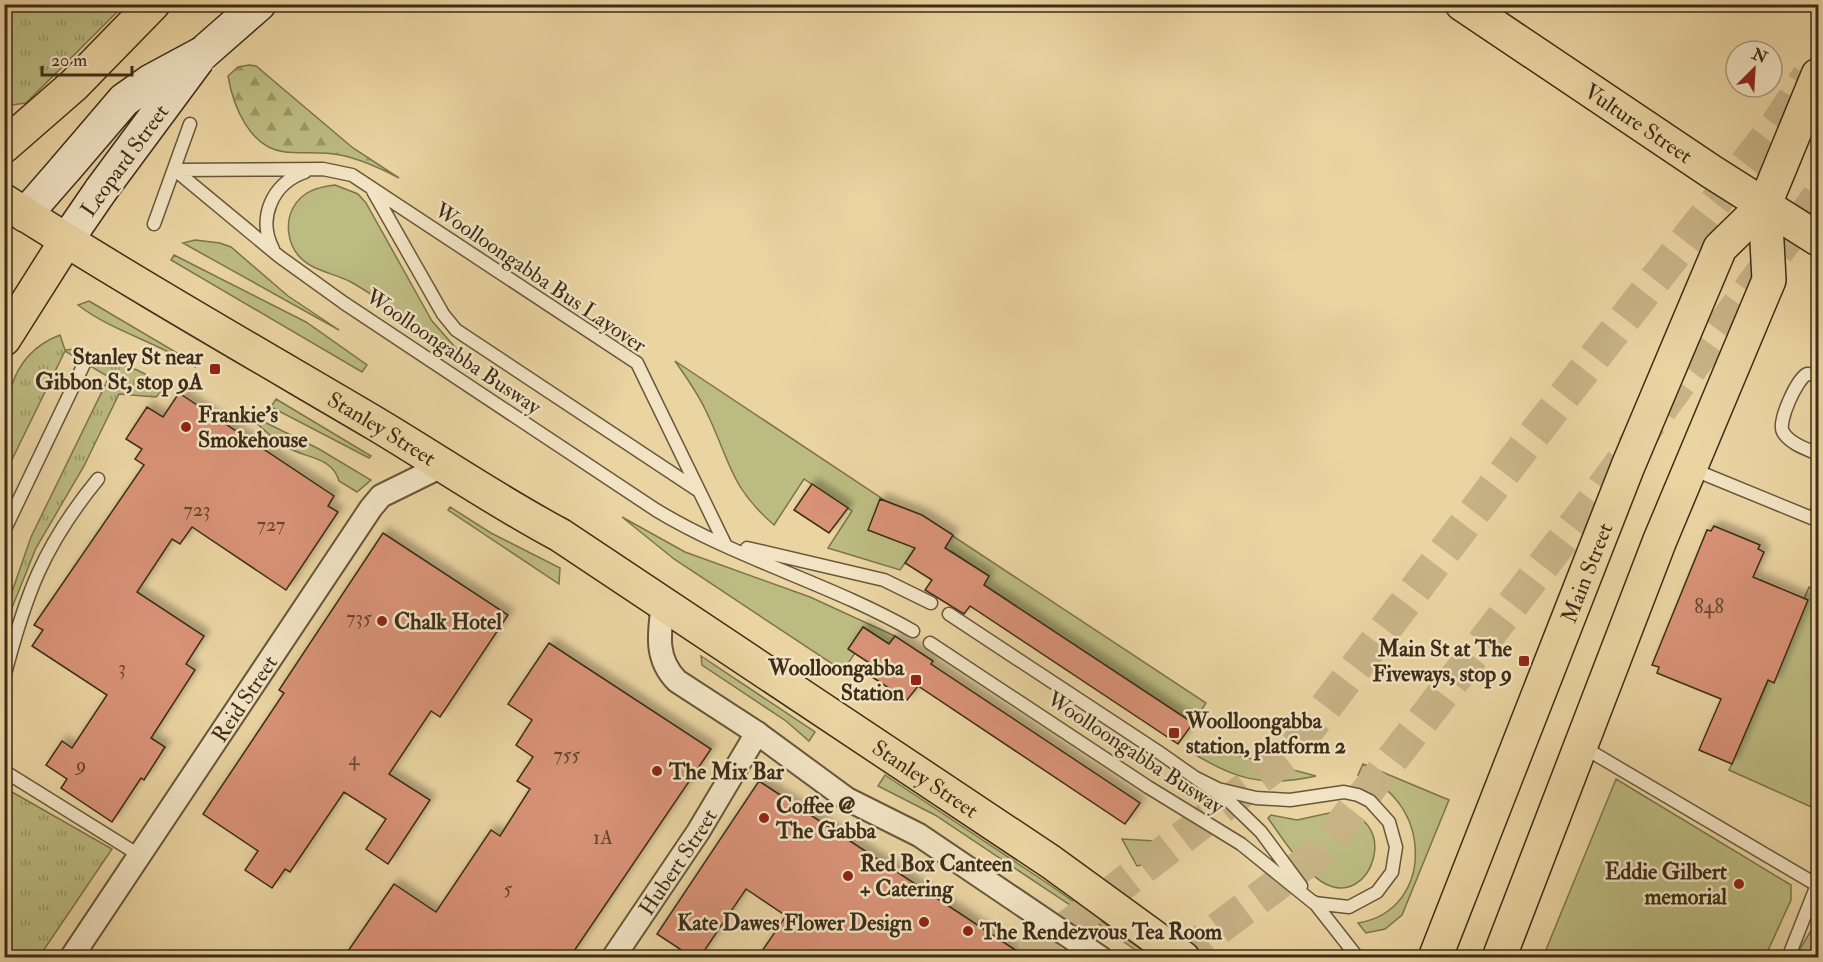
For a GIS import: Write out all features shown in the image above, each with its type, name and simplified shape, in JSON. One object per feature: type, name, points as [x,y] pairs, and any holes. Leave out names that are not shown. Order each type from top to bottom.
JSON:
[{"type":"main road","points":[[4,146],[47,110],[153,4]]},
{"type":"main road","name":"Leopard Street","points":[[66,242],[101,190],[203,53],[259,4]]},
{"type":"main road","name":"Vulture Street","points":[[1462,4],[1712,172],[1818,239]]},
{"type":"main road","points":[[15,208],[65,169],[124,100],[151,81],[203,53]]},
{"type":"main road","name":"Main Street","points":[[1435,957],[1628,466],[1720,248],[1765,204],[1818,75]]},
{"type":"main road","name":"Main Street","points":[[1499,957],[1583,747],[1660,540],[1769,280],[1765,204]]},
{"type":"main road","name":"Stanley Street","points":[[15,208],[66,242],[442,465],[501,504],[560,535],[1051,862],[1184,957]]},
{"type":"main road","points":[[4,339],[66,242]]},
{"type":"street","name":"Reid Street","points":[[71,957],[371,508],[381,496],[442,465]]},
{"type":"street","points":[[663,604],[660,648],[668,671],[677,681],[757,733],[847,799],[919,835],[1099,957]]},
{"type":"street","name":"Hubert Street","points":[[613,957],[698,832],[757,733]]},
{"type":"lane","points":[[154,224],[190,124]]},
{"type":"lane","name":"Woolloongabba Bus Layover","points":[[175,170],[338,171],[366,184],[637,363],[725,544]]},
{"type":"lane","name":"Woolloongabba Busway","points":[[175,170],[275,253],[344,303],[656,510],[790,575],[852,598],[913,631]]},
{"type":"lane","name":"Woolloongabba Bus Layover","points":[[275,253],[266,230],[269,204],[284,183],[309,171]]},
{"type":"lane","name":"Woolloongabba Bus Layover","points":[[366,184],[378,195],[443,314],[456,330],[699,491]]},
{"type":"lane","points":[[4,531],[84,364]]},
{"type":"lane","points":[[1818,375],[1807,374],[1799,380],[1782,420],[1781,428],[1784,434],[1797,444],[1818,454]]},
{"type":"lane","points":[[1691,469],[1814,519],[1818,508]]},
{"type":"lane","points":[[4,678],[21,612],[32,582],[62,526],[98,479]]},
{"type":"lane","name":"Woolloongabba Busway","points":[[725,544],[884,580],[931,603]]},
{"type":"lane","name":"Woolloongabba Busway","points":[[949,614],[1230,802],[1261,832],[1358,957]]},
{"type":"lane","name":"Woolloongabba Busway","points":[[930,643],[1148,787],[1241,844],[1314,903],[1349,907],[1366,900],[1385,883],[1392,872],[1396,847],[1389,822],[1381,810],[1370,801],[1344,792],[1308,799],[1256,798],[1218,789],[1196,778]]},
{"type":"lane","points":[[1583,747],[1817,885],[1788,957]]},
{"type":"lane","points":[[4,771],[139,855]]},
{"type":"green space","points":[[4,5],[124,5],[26,103],[5,106]]},
{"type":"green space","points":[[256,66],[353,148],[399,178],[370,164],[348,157],[326,153],[285,152],[272,149],[262,143],[252,134],[239,112],[228,76],[238,67]]},
{"type":"green space","points":[[335,185],[358,194],[366,203],[432,321],[462,355],[365,290],[309,265],[298,255],[289,233],[289,220],[293,208],[311,191]]},
{"type":"green space","points":[[195,240],[220,243],[231,247],[288,296],[339,330],[183,243]]},
{"type":"green space","points":[[174,255],[306,322],[367,365],[362,372],[171,260]]},
{"type":"green space","points":[[89,301],[196,364],[195,367],[181,358],[106,323],[78,305]]},
{"type":"green space","points":[[60,335],[65,350],[76,349],[137,370],[163,383],[163,390],[156,397],[119,394],[84,466],[36,548],[5,625],[5,612],[31,537],[109,377],[65,351],[5,474],[7,411],[16,374],[26,358],[40,345]]},
{"type":"green space","points":[[675,361],[886,501],[921,515],[1206,703],[1193,723],[984,585],[989,576],[951,551],[905,563],[900,570],[828,548],[852,511],[804,479],[774,525],[747,497],[739,484],[702,403]]},
{"type":"green space","points":[[276,399],[371,456],[369,458],[271,407]]},
{"type":"green space","points":[[248,414],[319,449],[371,480],[357,492],[339,481],[331,467],[282,444]]},
{"type":"green space","points":[[450,507],[491,533],[560,568],[559,584],[448,510]]},
{"type":"green space","points":[[622,517],[685,552],[810,597],[895,636],[889,644],[863,627],[849,648],[855,653],[843,671],[674,559]]},
{"type":"green space","points":[[1809,587],[1818,591],[1818,810],[1729,770]]},
{"type":"green space","points":[[701,656],[815,732],[809,741],[786,721],[702,665]]},
{"type":"green space","points":[[1193,743],[1316,776],[1297,780],[1264,781],[1234,774],[1188,750]]},
{"type":"green space","points":[[1363,764],[1449,800],[1402,915],[1385,929],[1366,933],[1358,923],[1384,914],[1402,897],[1412,876],[1415,852],[1411,828],[1400,805],[1382,787],[1358,775]]},
{"type":"green space","points":[[885,775],[1047,883],[1152,957],[1145,957],[935,815],[878,786]]},
{"type":"green space","points":[[1616,779],[1791,885],[1791,900],[1765,957],[1543,957]]},
{"type":"green space","points":[[5,788],[112,849],[39,957],[5,957],[8,858],[5,840]]},
{"type":"green space","points":[[1334,812],[1356,816],[1369,827],[1374,842],[1373,858],[1367,873],[1355,884],[1340,888],[1322,882],[1307,870],[1268,818],[1271,815],[1297,820]]},
{"type":"green space","points":[[1122,839],[1155,841],[1170,859],[1137,866]]},
{"type":"green space","points":[[1818,919],[1818,957],[1795,957]]},
{"type":"building","points":[[179,393],[334,496],[328,506],[338,512],[286,590],[192,527],[180,544],[172,539],[137,592],[204,636],[186,664],[195,670],[151,738],[165,747],[144,780],[141,778],[112,822],[61,788],[67,779],[46,765],[62,741],[72,748],[107,695],[32,646],[43,630],[34,625],[144,465],[135,459],[142,449],[126,439],[147,407],[163,417]]},
{"type":"building","points":[[812,484],[848,508],[829,533],[794,510]]},
{"type":"building","points":[[880,499],[922,515],[953,535],[945,548],[989,576],[984,585],[1193,723],[1178,744],[970,606],[964,614],[925,590],[932,580],[905,563],[915,548],[868,530]]},
{"type":"building","points":[[1714,526],[1760,545],[1758,549],[1764,552],[1753,577],[1808,600],[1774,683],[1768,680],[1732,764],[1699,750],[1721,699],[1657,673],[1659,667],[1652,665],[1707,530],[1711,531]]},
{"type":"building","points":[[383,533],[508,615],[440,717],[431,711],[389,774],[430,800],[388,864],[366,849],[386,819],[344,792],[290,872],[285,869],[272,888],[245,870],[258,851],[203,814],[284,693],[279,690]]},
{"type":"building","points":[[863,627],[889,644],[895,636],[933,661],[931,664],[1140,803],[1125,824],[918,686],[907,700],[869,675],[874,666],[848,649]]},
{"type":"building","points":[[549,643],[711,749],[570,957],[344,957],[394,884],[436,912],[491,830],[500,836],[530,789],[517,781],[533,757],[516,745],[532,720],[508,704]]},
{"type":"building","points":[[759,781],[1026,957],[758,957],[786,916],[746,889],[700,957],[692,957],[657,934]]},
{"type":"tunnel","points":[[1027,958],[1289,755],[1517,456],[1777,124],[1808,76]]},
{"type":"tunnel","points":[[1179,958],[1320,852],[1583,514],[1818,197]]},
{"type":"place","name":"Stanley St near Gibbon St, stop 9A","points":[[215,369]]},
{"type":"place","name":"Frankie's Smokehouse","points":[[186,427]]},
{"type":"place","name":"Chalk Hotel","points":[[382,621]]},
{"type":"place","name":"Main St at The Fiveways, stop 9","points":[[1524,661]]},
{"type":"place","name":"Woolloongabba Station","points":[[916,680]]},
{"type":"place","name":"Woolloongabba station, platform 2","points":[[1174,733]]},
{"type":"place","name":"The Mix Bar","points":[[657,771]]},
{"type":"place","name":"Coffee @ The Gabba","points":[[764,818]]},
{"type":"place","name":"Red Box Canteen + Catering","points":[[848,876]]},
{"type":"place","name":"Eddie Gilbert memorial","points":[[1739,884]]},
{"type":"place","name":"Kate Dawes Flower Design","points":[[924,922]]},
{"type":"place","name":"The Rendezvous Tea Room","points":[[968,931]]}]
